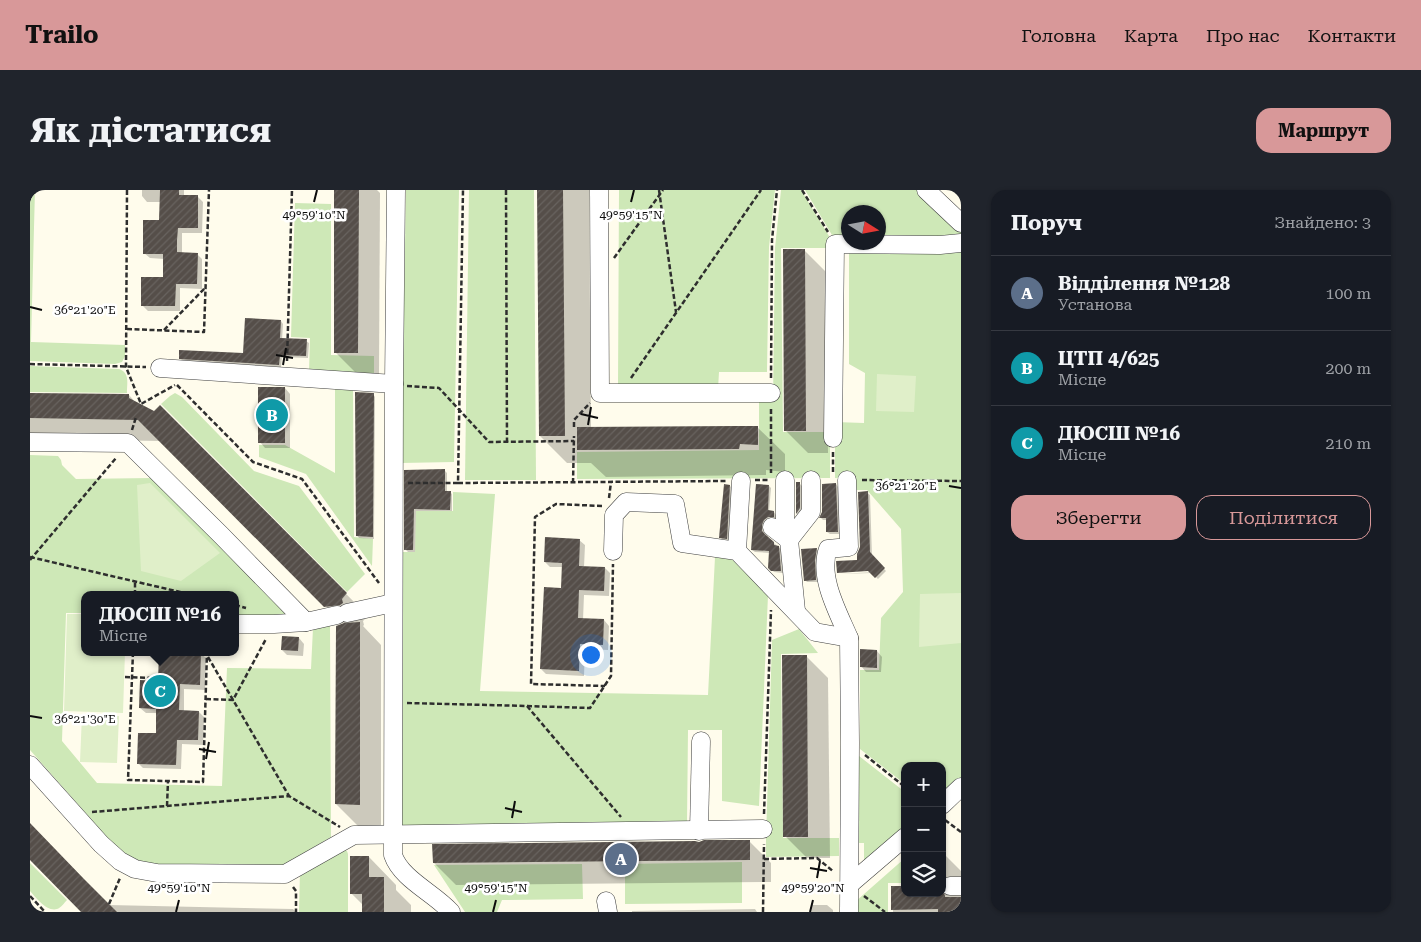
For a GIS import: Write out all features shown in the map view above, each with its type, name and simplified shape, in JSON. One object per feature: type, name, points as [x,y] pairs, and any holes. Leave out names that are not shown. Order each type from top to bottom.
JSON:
[{"type":"lane","points":[[396,190],[393,483],[393,855],[399,869],[450,912]]},
{"type":"lane","points":[[599,190],[600,393],[771,393]]},
{"type":"lane","points":[[926,190],[961,223]]},
{"type":"lane","points":[[833,438],[835,244],[940,245],[961,243]]},
{"type":"lane","points":[[160,368],[394,384]]},
{"type":"lane","points":[[30,442],[128,444],[306,622]]},
{"type":"lane","points":[[737,551],[741,480]]},
{"type":"lane","points":[[785,480],[785,525],[789,540],[796,611]]},
{"type":"lane","points":[[789,540],[810,512],[811,480]]},
{"type":"lane","points":[[847,480],[849,547],[828,549],[826,555],[827,586],[848,638],[850,744],[849,912]]},
{"type":"lane","points":[[613,552],[614,515],[626,502],[676,504],[682,543],[737,551],[815,632],[848,638]]},
{"type":"lane","points":[[772,527],[789,540]]},
{"type":"lane","points":[[239,624],[306,622],[393,603]]},
{"type":"lane","points":[[699,831],[701,741]]},
{"type":"lane","points":[[30,765],[110,852],[126,865],[157,873],[285,874],[354,835],[763,829]]},
{"type":"lane","points":[[946,800],[961,787]]},
{"type":"lane","points":[[849,885],[901,840]]},
{"type":"path","points":[[127,190],[126,366],[141,404],[176,384]]},
{"type":"path","points":[[127,329],[204,332],[208,190]]},
{"type":"path","points":[[287,376],[292,190]]},
{"type":"path","points":[[458,484],[463,190]]},
{"type":"path","points":[[506,190],[507,442]]},
{"type":"path","points":[[621,393],[761,190]]},
{"type":"path","points":[[393,483],[458,484],[771,480],[772,240],[777,190]]},
{"type":"path","points":[[802,190],[835,244]]},
{"type":"path","points":[[600,277],[634,232],[661,191]]},
{"type":"path","points":[[661,191],[676,314]]},
{"type":"path","points":[[164,330],[206,287]]},
{"type":"path","points":[[30,364],[160,368],[253,462],[302,479],[393,603]]},
{"type":"path","points":[[394,384],[439,388],[489,442],[574,441]]},
{"type":"path","points":[[574,426],[574,420],[600,393]]},
{"type":"path","points":[[573,483],[574,436]]},
{"type":"path","points":[[833,438],[833,480],[961,481]]},
{"type":"path","points":[[128,444],[31,558],[176,591]]},
{"type":"path","points":[[605,686],[531,684],[535,517],[556,504],[609,506]]},
{"type":"path","points":[[393,703],[590,708],[610,676],[613,552]]},
{"type":"path","points":[[135,581],[135,591]]},
{"type":"path","points":[[763,912],[763,829],[773,588]]},
{"type":"path","points":[[233,700],[274,624]]},
{"type":"path","points":[[133,656],[128,780],[202,782],[206,656]]},
{"type":"path","points":[[207,656],[289,796],[354,835]]},
{"type":"path","points":[[125,677],[154,678]]},
{"type":"path","points":[[205,699],[233,700]]},
{"type":"path","points":[[527,706],[633,831]]},
{"type":"path","points":[[850,744],[901,784]]},
{"type":"path","points":[[167,806],[168,781]]},
{"type":"path","points":[[74,813],[289,796]]},
{"type":"path","points":[[946,820],[961,832]]},
{"type":"path","points":[[764,859],[817,858],[885,912]]},
{"type":"path","points":[[109,904],[126,865]]},
{"type":"path","points":[[285,874],[296,891],[296,912]]},
{"type":"path","points":[[30,896],[45,912]]},
{"type":"green space","points":[[30,190],[35,190],[31,342],[125,345],[125,356],[122,362],[115,364],[30,361]]},
{"type":"green space","points":[[406,190],[459,190],[454,462],[401,463]]},
{"type":"green space","points":[[469,190],[534,190],[536,480],[465,480]]},
{"type":"green space","points":[[619,190],[775,190],[769,247],[767,372],[719,372],[718,389],[618,388]]},
{"type":"green space","points":[[781,190],[801,190],[832,241],[832,248],[781,248],[783,432],[830,432],[830,478],[577,479],[577,452],[759,450],[759,401],[773,401],[775,248]]},
{"type":"green space","points":[[805,190],[917,190],[961,232],[961,238],[886,240],[886,205],[841,205],[841,240],[835,240]]},
{"type":"green space","points":[[295,203],[331,204],[331,355],[374,356],[374,373],[309,372],[310,338],[291,337]]},
{"type":"green space","points":[[961,248],[961,783],[946,793],[946,762],[901,762],[901,781],[860,749],[860,670],[879,670],[881,618],[903,592],[901,529],[867,490],[851,490],[851,479],[835,478],[835,422],[864,423],[865,373],[849,364],[849,250]]},
{"type":"green space","points":[[30,366],[119,369],[126,376],[127,393],[30,392]]},
{"type":"green space","points":[[877,374],[916,376],[914,412],[876,411]]},
{"type":"green space","points":[[335,389],[353,390],[354,537],[373,539],[372,566],[306,474],[259,457],[259,445],[285,445],[335,473]]},
{"type":"green space","points":[[175,393],[182,397],[254,471],[299,486],[365,574],[347,592],[161,404]]},
{"type":"green space","points":[[30,455],[58,456],[62,465],[76,479],[152,478],[295,621],[239,618],[239,591],[81,591],[81,613],[66,613],[62,741],[97,783],[222,786],[227,668],[311,669],[313,628],[330,625],[331,837],[277,869],[157,866],[140,863],[120,852],[30,750]]},
{"type":"green space","points":[[150,483],[220,553],[181,581],[141,571],[137,485]]},
{"type":"green space","points":[[453,492],[495,494],[480,691],[708,695],[715,557],[737,560],[768,595],[759,806],[722,801],[722,730],[688,730],[687,825],[400,828],[399,552],[415,552],[416,511],[453,511]]},
{"type":"green space","points":[[961,593],[961,643],[919,647],[920,594]]},
{"type":"green space","points":[[67,614],[81,614],[81,656],[125,656],[123,713],[64,711]]},
{"type":"green space","points":[[799,629],[818,653],[781,654],[783,838],[839,838],[839,856],[766,857],[772,640]]},
{"type":"green space","points":[[82,715],[119,716],[117,763],[80,762]]},
{"type":"green space","points":[[859,756],[901,789],[901,838],[864,870],[864,843],[856,843]]},
{"type":"green space","points":[[344,850],[348,854],[348,912],[299,912],[300,872]]},
{"type":"green space","points":[[742,862],[742,903],[625,904],[625,864]]},
{"type":"green space","points":[[901,862],[901,883],[888,883],[888,912],[855,912],[855,902]]},
{"type":"green space","points":[[30,863],[67,900],[60,908],[49,908],[30,891]]},
{"type":"green space","points":[[582,864],[583,899],[502,900],[497,912],[465,912],[434,865]]},
{"type":"building","points":[[160,190],[179,190],[179,195],[198,195],[198,228],[178,228],[177,240],[177,252],[198,253],[197,284],[176,284],[175,306],[141,306],[141,277],[163,277],[163,254],[143,254],[143,220],[159,220]]},
{"type":"building","points":[[334,190],[359,190],[358,353],[334,353]]},
{"type":"building","points":[[537,190],[563,190],[565,436],[539,436]]},
{"type":"building","points":[[783,249],[805,249],[806,431],[784,431]]},
{"type":"building","points":[[245,318],[281,320],[280,338],[307,339],[306,356],[280,355],[279,365],[179,359],[179,350],[243,353]]},
{"type":"building","points":[[258,387],[285,387],[285,443],[258,443]]},
{"type":"building","points":[[355,392],[374,393],[373,537],[356,536]]},
{"type":"building","points":[[30,393],[129,394],[129,398],[154,411],[160,405],[347,593],[342,599],[343,603],[324,607],[138,420],[30,418]]},
{"type":"building","points":[[758,426],[758,445],[740,444],[739,449],[577,450],[577,427]]},
{"type":"building","points":[[445,469],[445,491],[451,491],[450,510],[414,509],[413,550],[404,550],[404,470]]},
{"type":"building","points":[[796,482],[800,482],[800,508],[796,514]]},
{"type":"building","points":[[836,483],[838,532],[826,532],[826,518],[819,518],[822,512],[822,484]]},
{"type":"building","points":[[724,484],[730,485],[727,539],[719,538]]},
{"type":"building","points":[[756,484],[769,485],[768,510],[774,511],[774,517],[768,517],[764,520],[762,531],[774,542],[774,545],[779,546],[781,571],[771,571],[768,568],[769,551],[751,550]]},
{"type":"building","points":[[868,491],[870,552],[885,568],[875,578],[868,571],[837,573],[836,561],[857,560],[860,547],[858,492]]},
{"type":"building","points":[[545,537],[580,539],[579,566],[605,567],[604,591],[579,590],[578,618],[604,619],[603,645],[580,644],[579,671],[540,669],[544,587],[561,588],[562,563],[544,562]]},
{"type":"building","points":[[817,548],[815,560],[816,580],[804,581],[801,549]]},
{"type":"building","points":[[360,622],[360,805],[335,804],[336,626],[344,623]]},
{"type":"building","points":[[282,636],[299,637],[298,651],[281,650]]},
{"type":"building","points":[[860,649],[877,650],[877,668],[860,667]]},
{"type":"building","points":[[782,655],[807,655],[808,837],[783,837]]},
{"type":"building","points":[[159,656],[201,656],[200,685],[180,684],[179,710],[199,711],[198,740],[177,740],[176,765],[137,764],[138,733],[156,733],[156,709],[139,708],[140,680],[158,681]]},
{"type":"building","points":[[30,823],[117,912],[81,912],[30,860]]},
{"type":"building","points":[[704,840],[750,840],[750,860],[433,863],[432,844],[699,842]]},
{"type":"building","points":[[350,856],[369,856],[369,877],[384,877],[384,912],[362,912],[362,894],[350,894]]},
{"type":"building","points":[[891,886],[901,886],[901,897],[961,897],[961,912],[938,912],[938,909],[891,910]]},
{"type":"place","name":"ЦТП 4/625","points":[[272,415]]},
{"type":"place","name":"ДЮСШ №16","points":[[160,691]]},
{"type":"place","name":"Відділення №128","points":[[621,859]]}]
